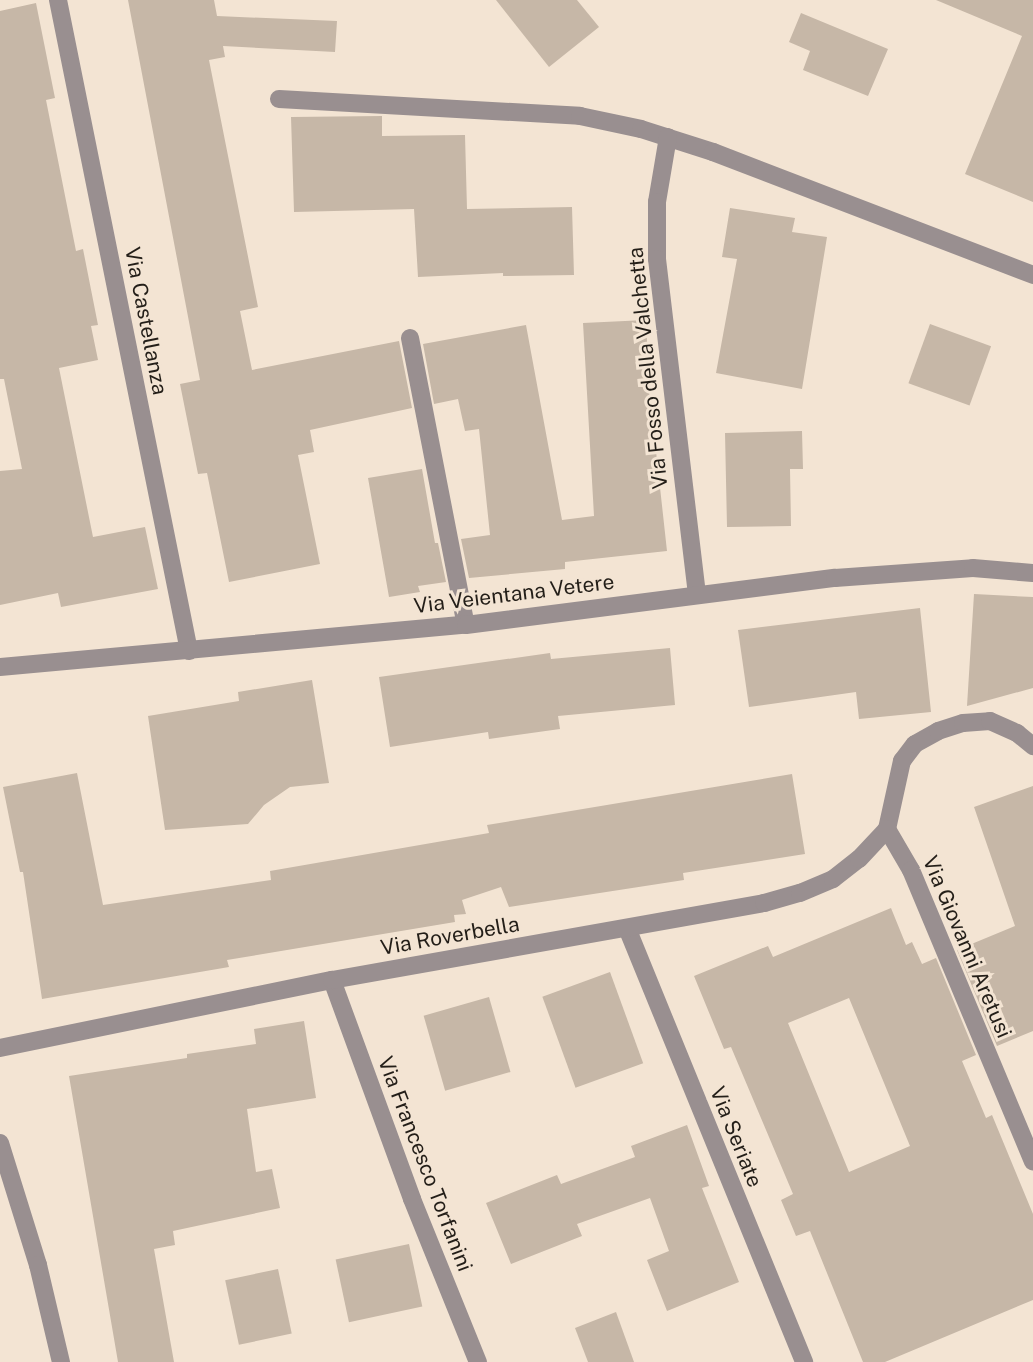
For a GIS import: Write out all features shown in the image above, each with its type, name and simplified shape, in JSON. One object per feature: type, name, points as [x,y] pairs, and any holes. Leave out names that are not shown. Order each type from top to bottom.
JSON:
[{"type":"street","name":"Via Castellanza","points":[[58,0],[190,651]]},
{"type":"street","points":[[279,99],[580,116],[668,137],[1033,275]]},
{"type":"street","name":"Via Fosso della Valchetta","points":[[668,137],[657,202],[657,259],[697,594]]},
{"type":"street","points":[[410,338],[466,625]]},
{"type":"street","name":"Via Veientana Vetere","points":[[0,667],[466,625],[697,594],[944,569],[1003,569],[1033,573]]},
{"type":"street","points":[[887,829],[902,761],[915,744],[938,731],[963,723],[990,721],[1017,733],[1033,746]]},
{"type":"street","name":"Via Roverbella","points":[[0,1048],[332,980],[764,904],[833,879],[859,859],[887,829]]},
{"type":"street","name":"Via Giovanni Aretusi","points":[[887,829],[911,870],[1033,1162]]},
{"type":"street","name":"Via Seriate","points":[[627,928],[804,1362]]},
{"type":"street","name":"Via Francesco Torfanini","points":[[332,980],[412,1199],[478,1362]]},
{"type":"street","points":[[0,1143],[38,1265],[61,1362]]},
{"type":"building","points":[[128,0],[214,0],[217,16],[337,21],[335,52],[223,46],[225,57],[209,60],[258,307],[240,311],[252,370],[399,341],[412,408],[310,430],[314,452],[298,455],[320,564],[229,582],[207,473],[198,474],[180,384],[200,380]]},
{"type":"building","points":[[496,0],[577,0],[599,27],[549,67]]},
{"type":"building","points":[[936,0],[1033,0],[1033,202],[965,174],[1022,36]]},
{"type":"building","points":[[36,3],[55,98],[46,100],[76,251],[83,249],[98,325],[91,326],[98,360],[59,368],[93,537],[145,527],[158,589],[61,607],[58,593],[0,605],[0,471],[22,469],[4,379],[0,379],[0,11]]},
{"type":"building","points":[[801,13],[888,49],[868,96],[803,70],[810,51],[789,42]]},
{"type":"building","points":[[382,116],[382,136],[465,135],[467,209],[572,207],[574,275],[503,276],[503,273],[418,277],[414,209],[294,212],[291,117]]},
{"type":"building","points":[[730,208],[795,218],[792,232],[827,237],[802,389],[716,373],[737,259],[722,257]]},
{"type":"building","points":[[646,320],[652,451],[656,451],[667,551],[565,562],[565,569],[469,578],[461,539],[490,535],[479,429],[465,431],[458,399],[434,404],[423,344],[526,325],[562,520],[594,516],[583,323]]},
{"type":"building","points":[[930,324],[991,346],[970,405],[908,383]]},
{"type":"building","points":[[802,431],[803,469],[790,469],[791,526],[727,527],[725,433]]},
{"type":"building","points":[[422,469],[435,543],[438,543],[446,582],[418,586],[420,592],[389,597],[368,478]]},
{"type":"building","points":[[974,594],[1033,597],[1033,688],[967,706]]},
{"type":"building","points":[[920,608],[931,712],[859,719],[856,692],[749,707],[738,630]]},
{"type":"building","points":[[670,648],[675,705],[558,716],[560,729],[489,739],[488,732],[390,747],[379,677],[550,653],[551,659]]},
{"type":"building","points":[[312,680],[329,783],[290,787],[264,805],[248,824],[165,830],[148,716],[239,701],[238,692]]},
{"type":"building","points":[[77,773],[103,905],[271,880],[270,871],[489,833],[487,825],[792,774],[805,854],[683,873],[684,880],[509,907],[501,887],[462,900],[466,914],[454,915],[455,922],[227,960],[229,967],[42,999],[23,872],[20,872],[3,787]]},
{"type":"building","points":[[1033,786],[1033,1031],[997,1046],[957,950],[1015,926],[974,807]]},
{"type":"building","points":[[891,908],[906,945],[912,942],[922,964],[936,958],[976,1055],[962,1061],[986,1118],[992,1115],[1033,1214],[1033,1300],[885,1362],[863,1362],[810,1231],[796,1236],[781,1200],[793,1194],[731,1047],[724,1049],[694,976],[768,946],[773,957]],"holes":[[[849,998],[910,1146],[849,1172],[788,1023]]]},
{"type":"building","points":[[610,972],[643,1063],[576,1088],[542,997]]},
{"type":"building","points":[[489,997],[510,1072],[445,1091],[424,1016]]},
{"type":"building","points":[[304,1021],[316,1098],[247,1109],[256,1172],[272,1169],[280,1208],[173,1231],[175,1245],[154,1249],[174,1362],[118,1362],[69,1076],[187,1058],[187,1054],[256,1044],[254,1029]]},
{"type":"building","points":[[687,1125],[709,1186],[702,1188],[739,1282],[667,1311],[647,1260],[669,1251],[650,1198],[577,1224],[582,1236],[511,1264],[486,1203],[557,1175],[561,1184],[635,1157],[631,1146]]},
{"type":"building","points":[[409,1244],[422,1307],[349,1322],[336,1260]]},
{"type":"building","points":[[278,1269],[292,1334],[239,1345],[225,1280]]},
{"type":"building","points":[[616,1312],[634,1362],[588,1362],[575,1328]]}]
